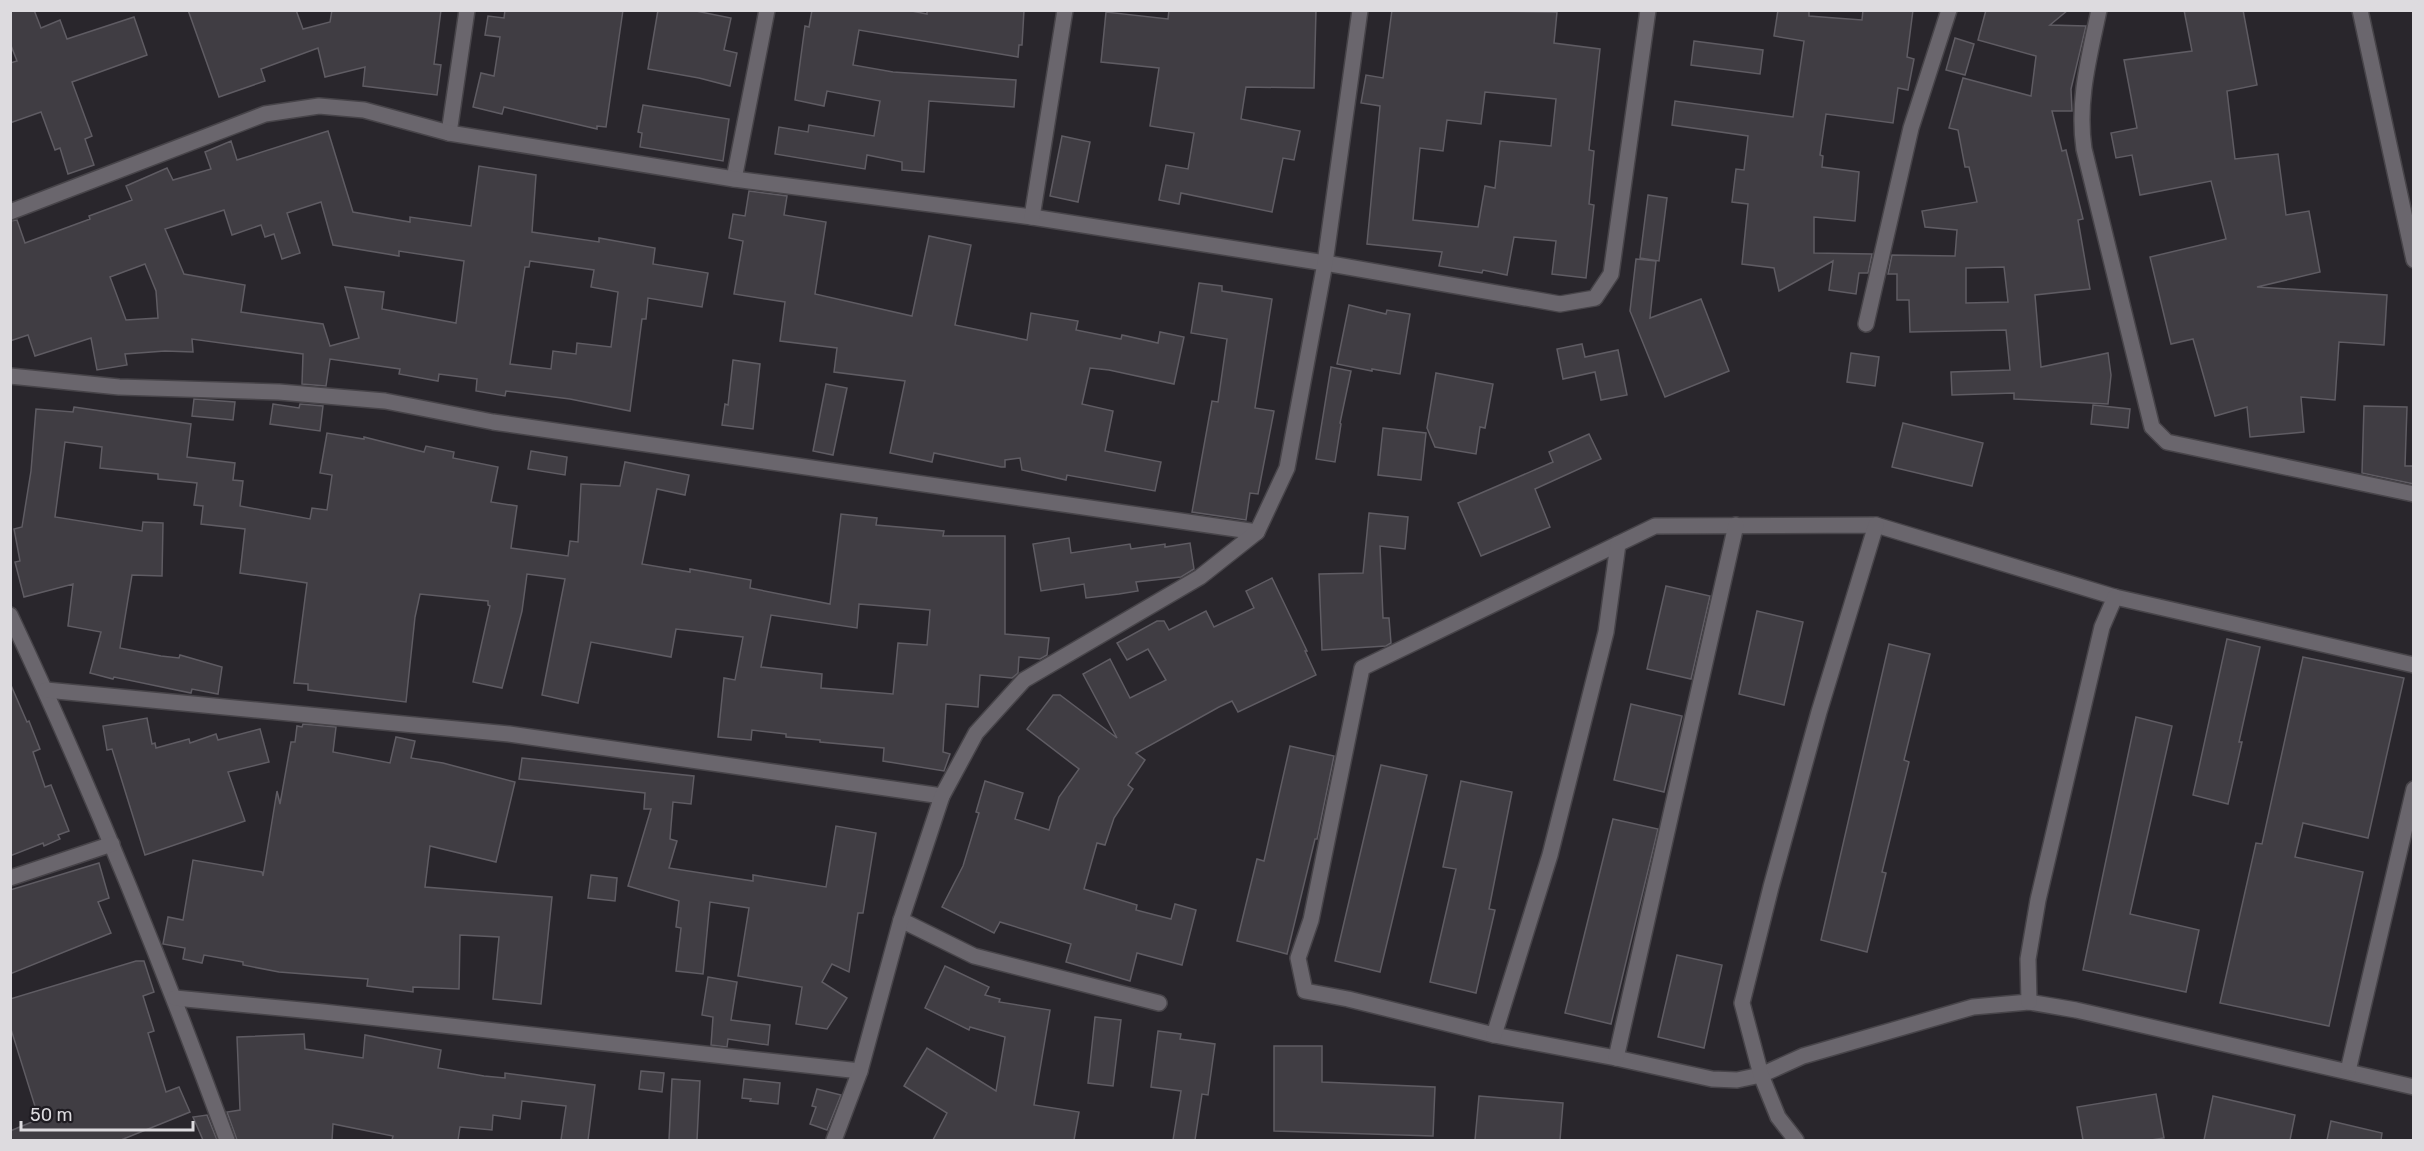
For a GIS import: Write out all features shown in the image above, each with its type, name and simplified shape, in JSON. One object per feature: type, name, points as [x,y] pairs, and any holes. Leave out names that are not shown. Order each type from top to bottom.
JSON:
[{"type":"street","points":[[449,133],[467,10]]},
{"type":"street","points":[[734,179],[767,10]]},
{"type":"street","points":[[1032,218],[1065,10]]},
{"type":"street","points":[[834,1140],[860,1071],[901,920],[942,796],[976,733],[1024,680],[1200,578],[1257,532],[1287,468],[1325,263],[1360,10]]},
{"type":"street","points":[[10,212],[265,114],[319,106],[364,110],[449,133],[734,179],[1032,218],[1325,263],[1560,304],[1595,298],[1611,274],[1648,10]]},
{"type":"street","points":[[1866,324],[1911,128],[1949,10]]},
{"type":"street","points":[[2099,10],[2081,101],[2080,123],[2084,149],[2152,427],[2167,442],[2414,494]]},
{"type":"street","points":[[2360,10],[2414,260]]},
{"type":"street","points":[[10,375],[119,387],[279,392],[385,401],[493,422],[1257,532]]},
{"type":"street","points":[[1616,1058],[1736,525]]},
{"type":"street","points":[[1796,1140],[1778,1117],[1761,1075],[1742,1003],[1819,712],[1876,525]]},
{"type":"street","points":[[2414,665],[2115,597],[1876,525],[1655,526],[1362,668],[1311,920],[1298,958],[1305,991],[1348,999],[1494,1035],[1712,1079],[1737,1080],[1761,1075],[1803,1056],[1973,1007],[2029,1002],[2076,1010],[2414,1087]]},
{"type":"street","points":[[1494,1035],[1553,843],[1606,632],[1618,544]]},
{"type":"street","points":[[2029,1002],[2028,959],[2038,900],[2102,627],[2115,597]]},
{"type":"street","points":[[10,615],[46,690],[112,844],[175,998],[227,1140]]},
{"type":"street","points":[[46,690],[509,734],[942,796]]},
{"type":"street","points":[[2348,1071],[2414,789]]},
{"type":"street","points":[[10,878],[112,844]]},
{"type":"street","points":[[901,920],[974,956],[1159,1003]]},
{"type":"street","points":[[175,998],[860,1071]]},
{"type":"building","points":[[10,10],[34,10],[41,28],[60,20],[67,39],[134,17],[147,55],[72,82],[92,136],[85,139],[94,165],[68,174],[60,148],[55,150],[41,112],[10,123],[10,63],[17,61],[10,43]]},
{"type":"building","points":[[188,10],[296,10],[303,29],[330,22],[332,10],[441,10],[434,64],[441,65],[437,95],[363,86],[365,67],[325,77],[318,48],[261,69],[265,81],[219,97]]},
{"type":"building","points":[[505,10],[623,10],[606,127],[597,126],[597,129],[504,107],[502,114],[473,107],[481,73],[494,76],[500,37],[485,35],[488,16],[504,18]]},
{"type":"building","points":[[658,10],[691,10],[731,18],[724,50],[737,53],[730,86],[648,69]]},
{"type":"building","points":[[812,10],[907,10],[927,14],[927,10],[1024,10],[1022,45],[1019,45],[1018,57],[859,30],[853,65],[893,72],[1016,80],[1014,107],[929,101],[924,172],[902,170],[902,162],[867,155],[865,169],[775,154],[779,127],[808,132],[809,125],[874,136],[880,101],[827,91],[824,106],[795,100],[805,26],[809,27]]},
{"type":"building","points":[[1169,10],[1316,10],[1314,88],[1246,87],[1241,119],[1300,131],[1294,160],[1283,158],[1272,212],[1181,193],[1179,204],[1159,200],[1166,165],[1188,169],[1194,133],[1150,126],[1159,68],[1101,62],[1106,12],[1168,19]]},
{"type":"building","points":[[1392,10],[1557,12],[1554,43],[1600,49],[1589,150],[1594,151],[1589,204],[1594,205],[1586,278],[1552,274],[1556,241],[1514,237],[1507,275],[1483,270],[1482,273],[1439,266],[1442,252],[1367,244],[1380,106],[1361,103],[1366,75],[1383,78]],"holes":[[[1485,92],[1556,99],[1551,146],[1500,141],[1495,188],[1485,186],[1478,227],[1413,220],[1420,148],[1443,151],[1447,120],[1481,124]]]},
{"type":"building","points":[[1778,10],[1809,10],[1809,16],[1862,20],[1863,10],[1913,10],[1907,57],[1914,59],[1908,90],[1898,88],[1893,123],[1826,114],[1820,155],[1823,156],[1822,167],[1859,172],[1855,221],[1814,217],[1814,253],[1872,254],[1868,273],[1859,273],[1856,294],[1829,290],[1833,261],[1779,291],[1774,268],[1742,264],[1748,204],[1732,202],[1736,169],[1744,170],[1748,136],[1672,125],[1675,101],[1793,117],[1804,41],[1774,36]]},
{"type":"building","points":[[1986,10],[2068,10],[2050,25],[2086,26],[2071,89],[2072,111],[2052,111],[2062,151],[2066,150],[2083,219],[2078,220],[2090,289],[2035,295],[2041,367],[2108,353],[2111,375],[2108,404],[2014,399],[2014,393],[1952,395],[1951,372],[2010,370],[2006,330],[1910,332],[1909,300],[1897,300],[1897,274],[1888,274],[1892,255],[1955,256],[1957,230],[1925,227],[1922,211],[1977,202],[1969,167],[1965,167],[1958,130],[1949,128],[1963,78],[2031,96],[2036,56],[1978,40]],"holes":[[[2004,267],[2008,302],[1966,303],[1966,268]]]},
{"type":"building","points":[[2184,10],[2243,10],[2257,85],[2227,91],[2235,159],[2278,154],[2286,215],[2309,211],[2320,272],[2257,287],[2387,295],[2384,345],[2339,342],[2335,400],[2301,397],[2304,432],[2250,437],[2247,407],[2215,416],[2193,339],[2171,344],[2150,257],[2226,239],[2211,181],[2140,195],[2132,155],[2116,158],[2111,133],[2137,128],[2124,60],[2192,51]]},
{"type":"building","points":[[1955,38],[1974,44],[1965,75],[1946,70]]},
{"type":"building","points":[[1694,41],[1763,50],[1760,74],[1691,65]]},
{"type":"building","points":[[643,105],[729,119],[723,161],[640,147],[642,133],[638,132]]},
{"type":"building","points":[[328,131],[353,212],[410,222],[410,217],[471,226],[479,166],[536,175],[532,232],[599,242],[599,238],[655,248],[653,264],[708,273],[702,307],[648,298],[646,319],[642,319],[630,411],[570,399],[506,391],[505,396],[476,391],[477,379],[439,374],[438,381],[399,374],[400,369],[330,359],[326,386],[302,384],[303,354],[192,339],[193,352],[165,351],[125,354],[127,365],[97,370],[91,338],[35,356],[28,335],[10,341],[10,221],[17,220],[25,243],[90,219],[89,216],[132,200],[126,186],[167,168],[173,180],[211,169],[205,152],[231,141],[237,160]],"holes":[[[321,202],[333,245],[399,256],[399,251],[464,261],[456,323],[382,309],[384,292],[345,287],[359,338],[330,346],[323,324],[241,312],[245,285],[184,274],[165,229],[224,210],[232,235],[261,225],[265,237],[274,234],[282,259],[300,253],[287,213]],[[530,261],[594,270],[591,287],[618,292],[611,347],[577,343],[576,354],[553,351],[551,369],[510,364],[525,267],[529,267]],[[145,264],[156,291],[158,318],[126,320],[110,277]]]},
{"type":"building","points":[[1062,136],[1090,142],[1078,202],[1050,196]]},
{"type":"building","points":[[749,191],[787,196],[784,215],[826,222],[815,294],[912,316],[929,236],[971,245],[955,325],[1027,340],[1031,313],[1078,321],[1076,330],[1121,339],[1122,335],[1158,343],[1160,332],[1184,337],[1174,384],[1090,368],[1082,404],[1113,411],[1105,451],[1161,462],[1155,491],[1067,475],[1066,480],[1022,470],[1020,458],[1005,460],[1005,467],[1001,467],[934,453],[932,462],[890,453],[905,381],[834,372],[837,348],[780,341],[785,302],[734,294],[743,241],[729,238],[733,214],[745,216]]},
{"type":"building","points":[[1648,195],[1667,198],[1659,261],[1640,258]]},
{"type":"building","points":[[1636,259],[1656,261],[1650,318],[1701,299],[1729,371],[1665,397],[1630,311]]},
{"type":"building","points":[[1199,283],[1222,286],[1222,291],[1272,299],[1255,408],[1274,411],[1258,494],[1250,493],[1246,520],[1192,512],[1212,401],[1218,402],[1227,339],[1191,333]]},
{"type":"building","points":[[1349,305],[1386,314],[1387,310],[1410,314],[1400,374],[1337,364]]},
{"type":"building","points":[[1582,344],[1585,357],[1618,350],[1627,395],[1601,400],[1595,372],[1563,379],[1557,349]]},
{"type":"building","points":[[1851,353],[1879,357],[1875,386],[1847,382]]},
{"type":"building","points":[[733,360],[760,364],[753,429],[722,425],[725,404],[728,405]]},
{"type":"building","points":[[1331,367],[1351,371],[1340,423],[1335,462],[1316,459]]},
{"type":"building","points":[[1436,373],[1493,384],[1485,428],[1480,427],[1476,454],[1435,447],[1427,428]]},
{"type":"building","points":[[826,384],[847,388],[833,455],[813,451]]},
{"type":"building","points":[[194,399],[235,402],[233,420],[192,416]]},
{"type":"building","points":[[273,404],[299,408],[300,404],[323,406],[320,431],[270,424]]},
{"type":"building","points":[[2093,405],[2130,409],[2128,428],[2091,424]]},
{"type":"building","points":[[2364,406],[2407,407],[2405,466],[2414,466],[2414,484],[2362,473]]},
{"type":"building","points":[[74,407],[191,424],[187,457],[235,463],[233,480],[243,481],[240,506],[310,519],[312,508],[327,510],[332,475],[320,473],[327,433],[364,439],[364,437],[424,452],[426,446],[454,452],[453,458],[498,467],[491,502],[517,506],[511,548],[568,556],[570,541],[578,542],[581,484],[620,486],[625,462],[689,475],[685,495],[657,489],[642,564],[690,572],[690,569],[751,580],[750,588],[830,604],[841,514],[877,518],[876,525],[944,531],[943,536],[1005,536],[1005,634],[1049,638],[1047,655],[1040,659],[1019,657],[1018,673],[1012,678],[980,675],[978,707],[946,704],[943,752],[950,754],[944,771],[883,761],[884,748],[820,742],[820,740],[786,737],[786,734],[752,730],[751,740],[718,737],[724,678],[735,680],[743,637],[676,629],[671,657],[591,642],[578,703],[542,695],[565,579],[527,574],[522,611],[502,688],[473,682],[490,606],[488,601],[420,594],[415,617],[406,702],[308,690],[308,684],[294,683],[307,583],[240,573],[245,529],[201,524],[203,506],[194,505],[197,483],[158,479],[158,474],[100,468],[102,447],[65,442],[55,517],[142,531],[143,522],[163,523],[162,576],[132,575],[120,648],[161,656],[179,658],[180,655],[222,667],[218,694],[192,689],[191,693],[114,677],[113,679],[90,673],[101,632],[68,626],[73,584],[24,597],[15,562],[20,561],[14,529],[22,527],[31,471],[36,409],[73,412]],"holes":[[[859,604],[930,610],[927,645],[898,643],[893,694],[821,688],[822,674],[761,667],[771,615],[857,628]]]},
{"type":"building","points":[[1903,423],[1983,443],[1972,486],[1892,467]]},
{"type":"building","points":[[1383,428],[1426,433],[1421,480],[1378,475]]},
{"type":"building","points":[[1589,434],[1601,459],[1535,489],[1550,527],[1481,556],[1458,503],[1553,462],[1549,452]]},
{"type":"building","points":[[531,451],[567,457],[565,475],[528,469]]},
{"type":"building","points":[[1369,513],[1408,517],[1405,549],[1380,546],[1383,618],[1389,618],[1391,643],[1386,646],[1322,650],[1319,574],[1363,573]]},
{"type":"building","points":[[1069,538],[1071,553],[1130,544],[1131,549],[1190,543],[1194,569],[1181,577],[1136,582],[1138,591],[1119,594],[1086,598],[1084,584],[1041,591],[1033,544]]},
{"type":"building","points":[[1272,578],[1316,675],[1238,712],[1232,701],[1136,753],[1145,760],[1128,785],[1133,789],[1114,818],[1105,845],[1097,843],[1084,889],[1137,905],[1136,910],[1171,919],[1175,904],[1196,910],[1182,965],[1137,953],[1130,981],[1066,962],[1071,944],[1000,922],[994,933],[942,907],[963,866],[979,813],[976,812],[985,781],[1023,793],[1015,819],[1049,830],[1059,797],[1079,769],[1027,729],[1053,695],[1060,695],[1117,738],[1083,674],[1110,659],[1130,698],[1166,680],[1148,649],[1127,660],[1117,643],[1157,621],[1164,621],[1169,630],[1206,611],[1214,627],[1254,608],[1246,591]]},
{"type":"building","points":[[1666,586],[1710,596],[1691,679],[1647,669]]},
{"type":"building","points":[[1757,611],[1803,622],[1784,705],[1739,694]]},
{"type":"building","points":[[2227,639],[2260,647],[2228,804],[2193,795]]},
{"type":"building","points":[[1889,644],[1930,654],[1904,760],[1909,762],[1882,872],[1886,873],[1867,952],[1821,940]]},
{"type":"building","points":[[2303,657],[2404,678],[2368,838],[2303,823],[2295,857],[2363,872],[2329,1026],[2220,1003],[2256,843],[2262,844]]},
{"type":"building","points":[[10,683],[40,749],[33,752],[45,787],[51,785],[69,831],[58,835],[60,839],[44,846],[43,843],[10,856]]},
{"type":"building","points":[[1631,704],[1682,716],[1664,792],[1614,780]]},
{"type":"building","points":[[2136,717],[2172,726],[2130,914],[2199,930],[2186,992],[2083,970]]},
{"type":"building","points":[[147,718],[152,744],[155,743],[156,748],[189,739],[190,743],[216,734],[218,740],[260,729],[269,762],[228,772],[245,821],[145,855],[112,749],[107,750],[103,726]]},
{"type":"building","points":[[303,724],[336,727],[333,752],[390,763],[396,737],[415,741],[411,758],[443,763],[515,782],[496,862],[430,846],[425,887],[552,897],[541,1004],[493,999],[499,937],[460,935],[459,989],[413,987],[413,992],[367,986],[368,979],[279,972],[204,955],[202,963],[183,959],[185,948],[163,944],[168,917],[183,920],[193,860],[262,872],[263,876],[277,791],[280,804],[291,742],[295,742],[297,726],[302,727]]},
{"type":"building","points":[[1290,746],[1334,756],[1317,839],[1315,839],[1287,954],[1237,941],[1257,859],[1264,861]]},
{"type":"building","points":[[522,758],[694,776],[691,804],[673,802],[670,839],[677,841],[669,868],[753,881],[753,875],[826,887],[836,826],[876,833],[863,913],[858,913],[849,972],[832,964],[822,982],[847,998],[827,1029],[796,1024],[802,987],[738,976],[749,908],[710,902],[703,974],[676,971],[681,928],[676,927],[679,901],[628,886],[651,809],[644,809],[645,793],[519,779]]},
{"type":"building","points":[[1381,765],[1427,775],[1380,972],[1335,961]]},
{"type":"building","points":[[1461,781],[1512,792],[1489,909],[1495,910],[1476,993],[1430,982],[1456,869],[1443,867]]},
{"type":"building","points":[[1613,819],[1658,829],[1611,1024],[1565,1013]]},
{"type":"building","points":[[99,863],[109,898],[98,902],[111,933],[10,974],[10,890]]},
{"type":"building","points":[[591,875],[617,878],[615,901],[588,898]]},
{"type":"building","points":[[1677,955],[1722,965],[1704,1048],[1658,1037]]},
{"type":"building","points":[[136,961],[144,961],[154,992],[143,996],[154,1031],[148,1033],[166,1092],[179,1087],[190,1112],[121,1140],[10,1140],[10,1131],[39,1119],[10,1026],[10,999]]},
{"type":"building","points":[[945,966],[989,987],[985,995],[1000,999],[999,1002],[1050,1010],[1034,1105],[1079,1112],[1074,1140],[933,1140],[947,1113],[904,1086],[927,1048],[996,1091],[1005,1037],[970,1027],[969,1030],[925,1008]]},
{"type":"building","points":[[708,977],[737,982],[731,1020],[770,1025],[768,1045],[728,1039],[727,1047],[711,1045],[713,1017],[702,1015]]},
{"type":"building","points":[[1095,1017],[1121,1020],[1113,1086],[1088,1083]]},
{"type":"building","points":[[1158,1031],[1181,1034],[1180,1039],[1215,1044],[1208,1095],[1202,1094],[1195,1140],[1173,1140],[1181,1091],[1151,1087]]},
{"type":"building","points":[[304,1034],[305,1049],[363,1058],[365,1035],[441,1050],[438,1068],[484,1076],[505,1078],[505,1073],[595,1085],[588,1140],[561,1140],[566,1106],[522,1101],[520,1119],[493,1115],[492,1130],[460,1127],[458,1140],[392,1140],[393,1136],[333,1124],[332,1140],[237,1140],[227,1112],[240,1110],[237,1037]]},
{"type":"building","points":[[1274,1046],[1322,1046],[1322,1082],[1435,1087],[1433,1136],[1274,1131]]},
{"type":"building","points":[[641,1071],[664,1073],[662,1092],[639,1089]]},
{"type":"building","points":[[672,1079],[700,1081],[697,1140],[669,1140]]},
{"type":"building","points":[[744,1079],[780,1083],[778,1104],[742,1098]]},
{"type":"building","points":[[817,1089],[841,1095],[827,1130],[810,1124],[816,1107],[812,1106]]},
{"type":"building","points":[[2156,1094],[2164,1138],[2083,1140],[2077,1107]]},
{"type":"building","points":[[1479,1096],[1563,1103],[1560,1140],[1475,1140]]},
{"type":"building","points":[[2213,1096],[2295,1115],[2290,1140],[2204,1140]]},
{"type":"building","points":[[207,1115],[217,1140],[203,1140],[193,1117]]},
{"type":"building","points":[[2331,1121],[2382,1133],[2381,1140],[2327,1140]]}]
